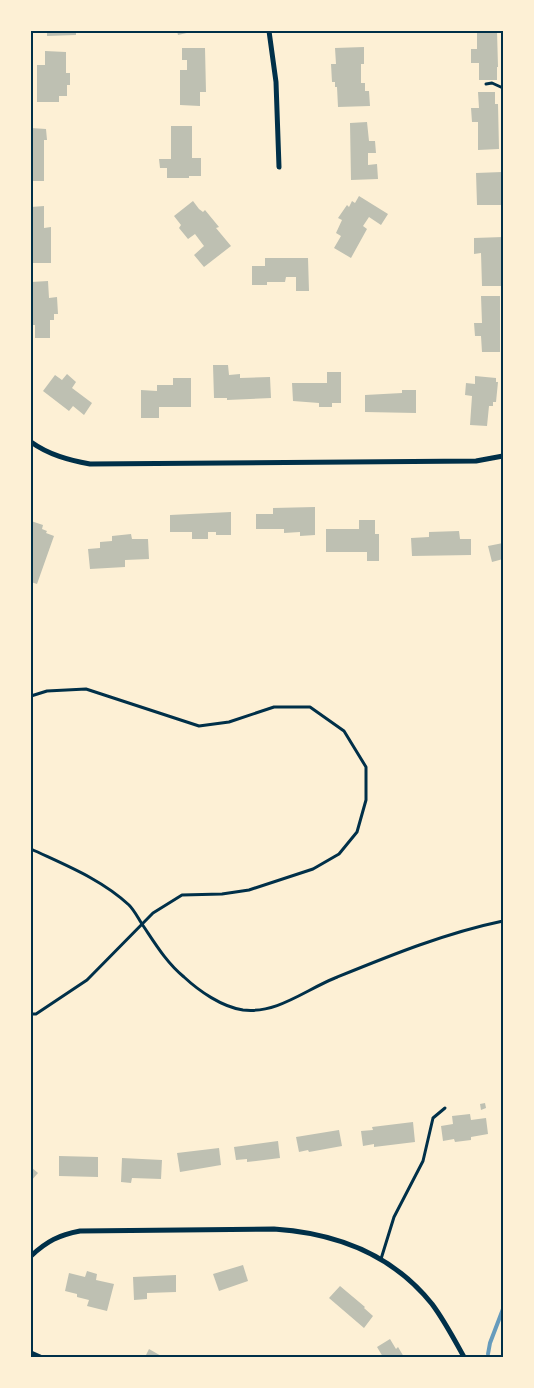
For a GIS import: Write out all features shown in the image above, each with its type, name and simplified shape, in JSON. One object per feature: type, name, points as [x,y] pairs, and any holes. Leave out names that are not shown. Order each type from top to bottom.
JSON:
[{"type":"street","points":[[269,31],[275,74],[279,167]]},
{"type":"street","points":[[31,442],[41,449],[66,460],[90,464],[476,461],[503,456]]},
{"type":"street","points":[[31,1256],[44,1244],[64,1234],[80,1231],[274,1229],[330,1236],[360,1248],[381,1260],[412,1283],[431,1304],[451,1333],[464,1357]]},
{"type":"street","points":[[31,1353],[40,1357]]},
{"type":"lane","points":[[486,84],[492,83],[503,88]]},
{"type":"lane","points":[[31,696],[47,691],[86,689],[199,726],[229,722],[274,707],[310,707],[344,731],[366,767],[366,800],[357,832],[339,854],[313,869],[249,890],[222,894],[182,895],[153,913],[87,980],[36,1014],[31,1014]]},
{"type":"lane","points":[[31,849],[89,876],[130,906],[164,957],[183,977],[210,996],[231,1007],[243,1010],[258,1010],[294,999],[328,980],[412,948],[474,928],[503,922]]},
{"type":"lane","points":[[381,1260],[394,1218],[423,1161],[433,1118],[445,1108]]},
{"type":"building","points":[[47,31],[76,31],[76,35],[47,36]]},
{"type":"building","points":[[177,31],[191,31],[191,32],[178,35]]},
{"type":"building","points":[[477,31],[497,31],[497,80],[479,80],[479,63],[471,63],[471,49],[477,49]]},
{"type":"building","points":[[364,47],[364,64],[361,64],[361,83],[365,83],[365,91],[369,91],[370,106],[338,107],[337,87],[335,87],[335,82],[332,82],[331,64],[336,64],[335,48]]},
{"type":"building","points":[[182,48],[205,48],[206,92],[200,92],[200,106],[180,105],[180,70],[187,70],[187,60],[182,60]]},
{"type":"building","points":[[45,51],[66,52],[66,73],[70,73],[70,85],[67,85],[67,96],[59,96],[59,102],[37,102],[37,65],[45,65]]},
{"type":"building","points":[[478,92],[495,92],[495,104],[498,104],[499,149],[478,150],[478,122],[472,122],[471,108],[479,108]]},
{"type":"building","points":[[367,122],[369,141],[375,141],[376,153],[368,153],[368,165],[377,164],[378,179],[351,180],[350,123]]},
{"type":"building","points":[[171,126],[192,126],[192,158],[201,158],[201,176],[167,178],[167,168],[160,168],[159,159],[171,159]]},
{"type":"building","points":[[31,128],[46,129],[47,140],[44,140],[44,181],[31,181]]},
{"type":"building","points":[[502,172],[503,205],[477,205],[476,173]]},
{"type":"building","points":[[359,196],[388,214],[381,225],[369,217],[363,226],[367,229],[351,258],[334,248],[341,236],[336,233],[342,220],[338,218],[347,205],[349,207],[352,201],[355,203]]},
{"type":"building","points":[[193,201],[203,212],[205,210],[219,227],[216,228],[231,246],[204,267],[194,255],[204,246],[195,234],[188,239],[179,228],[181,225],[174,216]]},
{"type":"building","points":[[44,206],[44,228],[51,227],[51,263],[32,263],[31,207]]},
{"type":"building","points":[[503,237],[503,286],[482,286],[481,253],[474,254],[474,238]]},
{"type":"building","points":[[265,258],[308,258],[309,291],[296,291],[296,277],[286,277],[285,282],[267,282],[267,285],[252,285],[252,266],[265,266]]},
{"type":"building","points":[[48,281],[49,298],[57,297],[58,314],[54,314],[54,320],[50,320],[50,338],[35,338],[35,325],[31,325],[31,282]]},
{"type":"building","points":[[481,296],[500,296],[500,352],[482,352],[481,336],[475,336],[474,323],[482,323]]},
{"type":"building","points":[[213,365],[228,365],[229,375],[240,374],[240,378],[270,377],[271,398],[227,400],[227,398],[214,398]]},
{"type":"building","points":[[327,372],[341,372],[341,403],[332,403],[332,407],[319,407],[319,403],[293,401],[292,383],[327,383]]},
{"type":"building","points":[[67,374],[76,382],[72,388],[92,403],[84,415],[73,406],[69,411],[43,391],[55,375],[62,380]]},
{"type":"building","points":[[475,376],[496,378],[496,382],[498,382],[496,402],[493,402],[493,406],[489,406],[487,426],[470,425],[472,396],[465,395],[466,383],[475,384]]},
{"type":"building","points":[[173,378],[191,378],[191,407],[159,407],[159,418],[141,418],[141,390],[157,391],[157,385],[173,385]]},
{"type":"building","points":[[402,390],[416,390],[416,413],[365,412],[365,395],[402,393]]},
{"type":"building","points":[[315,507],[315,535],[300,536],[300,532],[284,533],[284,529],[256,529],[256,514],[273,514],[273,508]]},
{"type":"building","points":[[231,512],[231,535],[216,535],[216,532],[208,532],[208,539],[192,539],[192,532],[170,532],[170,515]]},
{"type":"building","points":[[359,520],[375,520],[375,534],[379,534],[379,561],[367,561],[367,552],[326,552],[326,529],[359,529]]},
{"type":"building","points":[[31,521],[43,525],[42,529],[47,531],[46,533],[54,536],[37,584],[31,582]]},
{"type":"building","points":[[459,531],[460,539],[471,539],[471,555],[412,556],[411,538],[429,537],[429,532]]},
{"type":"building","points":[[131,534],[132,539],[148,539],[149,559],[125,560],[125,567],[90,569],[88,549],[100,548],[100,542],[112,541],[112,536]]},
{"type":"building","points":[[503,543],[503,559],[492,562],[488,546]]},
{"type":"building","points":[[485,1103],[486,1108],[481,1110],[480,1104]]},
{"type":"building","points":[[470,1114],[471,1120],[486,1118],[488,1134],[471,1137],[471,1140],[455,1142],[454,1139],[443,1141],[441,1126],[453,1124],[452,1116]]},
{"type":"building","points":[[413,1122],[415,1142],[374,1147],[374,1144],[363,1146],[361,1131],[373,1130],[372,1127]]},
{"type":"building","points":[[339,1130],[342,1146],[299,1152],[296,1137]]},
{"type":"building","points":[[278,1141],[280,1158],[247,1162],[247,1159],[236,1160],[234,1147]]},
{"type":"building","points":[[219,1148],[221,1165],[180,1172],[177,1153]]},
{"type":"building","points":[[59,1156],[98,1157],[98,1177],[59,1176]]},
{"type":"building","points":[[122,1158],[162,1160],[161,1179],[132,1178],[131,1183],[121,1182]]},
{"type":"building","points":[[31,1167],[38,1173],[31,1181]]},
{"type":"building","points":[[243,1265],[248,1281],[219,1291],[213,1274]]},
{"type":"building","points":[[87,1271],[97,1274],[96,1280],[114,1284],[107,1311],[87,1306],[89,1300],[65,1291],[69,1273],[85,1277]]},
{"type":"building","points":[[176,1275],[176,1292],[147,1293],[147,1299],[134,1300],[133,1277]]},
{"type":"building","points":[[340,1286],[373,1316],[364,1328],[329,1298]]},
{"type":"building","points":[[390,1339],[404,1357],[383,1357],[377,1347]]},
{"type":"building","points":[[149,1349],[163,1357],[145,1357]]},
{"type":"waterway","points":[[488,1354],[490,1343],[503,1309]]}]
